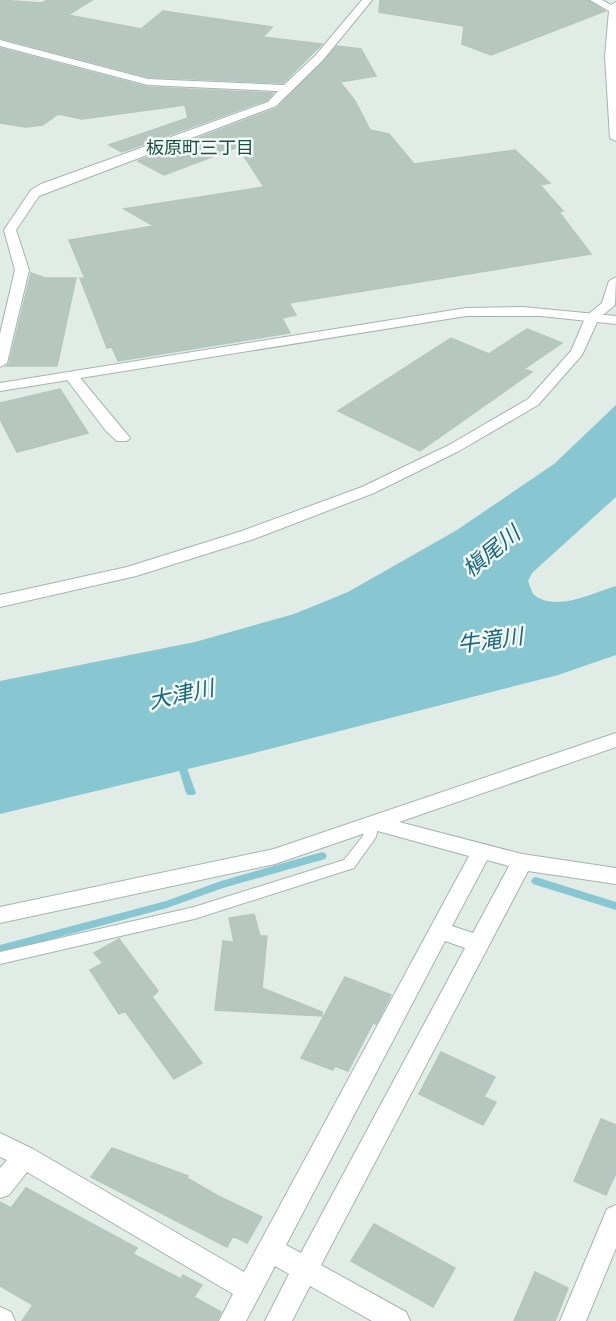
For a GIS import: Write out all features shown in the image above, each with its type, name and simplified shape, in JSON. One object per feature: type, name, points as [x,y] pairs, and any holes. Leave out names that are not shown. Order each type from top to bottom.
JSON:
[{"type":"street","points":[[0,363],[9,295],[22,270],[10,230],[35,193],[45,187],[122,161],[272,104],[319,58],[364,0]]},
{"type":"street","points":[[595,0],[615,7],[614,46],[610,56],[616,138]]},
{"type":"street","points":[[0,43],[148,82],[287,88]]},
{"type":"street","points":[[0,250],[16,249]]},
{"type":"street","points":[[0,601],[130,572],[248,535],[368,490],[454,448],[532,402],[577,352],[593,316],[608,305],[616,281]]},
{"type":"street","points":[[0,387],[466,312],[505,310],[593,316],[613,320]]},
{"type":"street","points":[[72,377],[111,428],[122,438]]},
{"type":"street","points":[[0,915],[275,856],[616,740]]},
{"type":"street","points":[[372,822],[522,862],[616,876]]},
{"type":"street","points":[[231,1321],[441,931],[482,850]]},
{"type":"street","points":[[278,1321],[522,862]]},
{"type":"street","points":[[0,928],[36,908]]},
{"type":"street","points":[[441,931],[478,944]]},
{"type":"street","points":[[0,1144],[249,1289]]},
{"type":"street","points":[[0,1187],[24,1157]]},
{"type":"street","points":[[573,1321],[616,1217]]},
{"type":"street","points":[[271,1250],[397,1321]]},
{"type":"lane","points":[[0,958],[194,913],[349,864],[369,837],[372,822]]},
{"type":"water","points":[[616,405],[616,497],[532,573],[528,581],[533,594],[552,602],[574,600],[616,586],[616,655],[558,675],[242,756],[0,814],[0,681],[195,642],[294,614],[348,592],[457,530],[554,464]]},
{"type":"building","points":[[0,0],[42,3],[47,0],[92,0],[68,15],[141,29],[163,11],[272,27],[263,37],[322,44],[283,83],[148,77],[0,38]]},
{"type":"building","points":[[380,0],[588,0],[605,11],[491,55],[462,44],[464,26],[379,12]]},
{"type":"building","points":[[337,46],[361,49],[376,76],[340,82],[355,101],[370,130],[389,134],[414,164],[515,150],[550,183],[540,185],[563,211],[559,212],[591,254],[289,303],[296,315],[282,318],[290,333],[118,361],[112,347],[107,348],[80,278],[85,279],[69,240],[154,226],[124,209],[264,187],[238,147],[164,175],[138,161],[277,108]]},
{"type":"building","points":[[0,48],[147,87],[273,93],[267,100],[122,152],[109,145],[188,118],[185,105],[82,119],[58,114],[43,125],[26,127],[0,123]]},
{"type":"building","points":[[31,273],[45,278],[76,278],[57,366],[6,366],[9,364]]},
{"type":"building","points":[[527,329],[562,343],[524,369],[532,372],[420,451],[338,411],[451,338],[489,354]]},
{"type":"building","points":[[60,389],[88,433],[17,452],[0,419],[0,403]]},
{"type":"building","points":[[254,914],[260,936],[267,936],[262,988],[322,1012],[322,1016],[215,1010],[223,941],[234,942],[229,918]]},
{"type":"building","points":[[119,939],[158,991],[152,997],[202,1063],[174,1079],[125,1011],[119,1014],[90,970],[103,963],[94,953]]},
{"type":"building","points":[[345,977],[391,995],[376,1024],[373,1023],[348,1071],[335,1066],[333,1070],[301,1058]]},
{"type":"building","points":[[441,1052],[495,1077],[484,1097],[496,1102],[483,1125],[419,1094]]},
{"type":"building","points":[[601,1119],[616,1125],[616,1173],[606,1195],[574,1181]]},
{"type":"building","points":[[112,1148],[188,1176],[187,1178],[218,1196],[262,1217],[247,1243],[233,1236],[227,1247],[91,1177]]},
{"type":"building","points":[[26,1188],[137,1248],[133,1254],[181,1279],[183,1275],[202,1285],[194,1297],[221,1312],[217,1321],[22,1321],[33,1305],[0,1286],[0,1202],[11,1208]]},
{"type":"building","points":[[374,1224],[455,1268],[433,1307],[351,1261]]},
{"type":"building","points":[[535,1272],[568,1288],[555,1321],[514,1321]]},
{"type":"waterway","points":[[180,760],[191,793]]},
{"type":"waterway","points":[[0,949],[167,904],[221,885],[322,856]]},
{"type":"waterway","points":[[536,881],[616,906]]},
{"type":"district","name":"板原町三丁目","points":[[200,148]]},
{"type":"water label","name":"槇尾川","points":[[491,551]]},
{"type":"water label","name":"牛滝川","points":[[490,640]]},
{"type":"water label","name":"大津川","points":[[181,694]]}]
